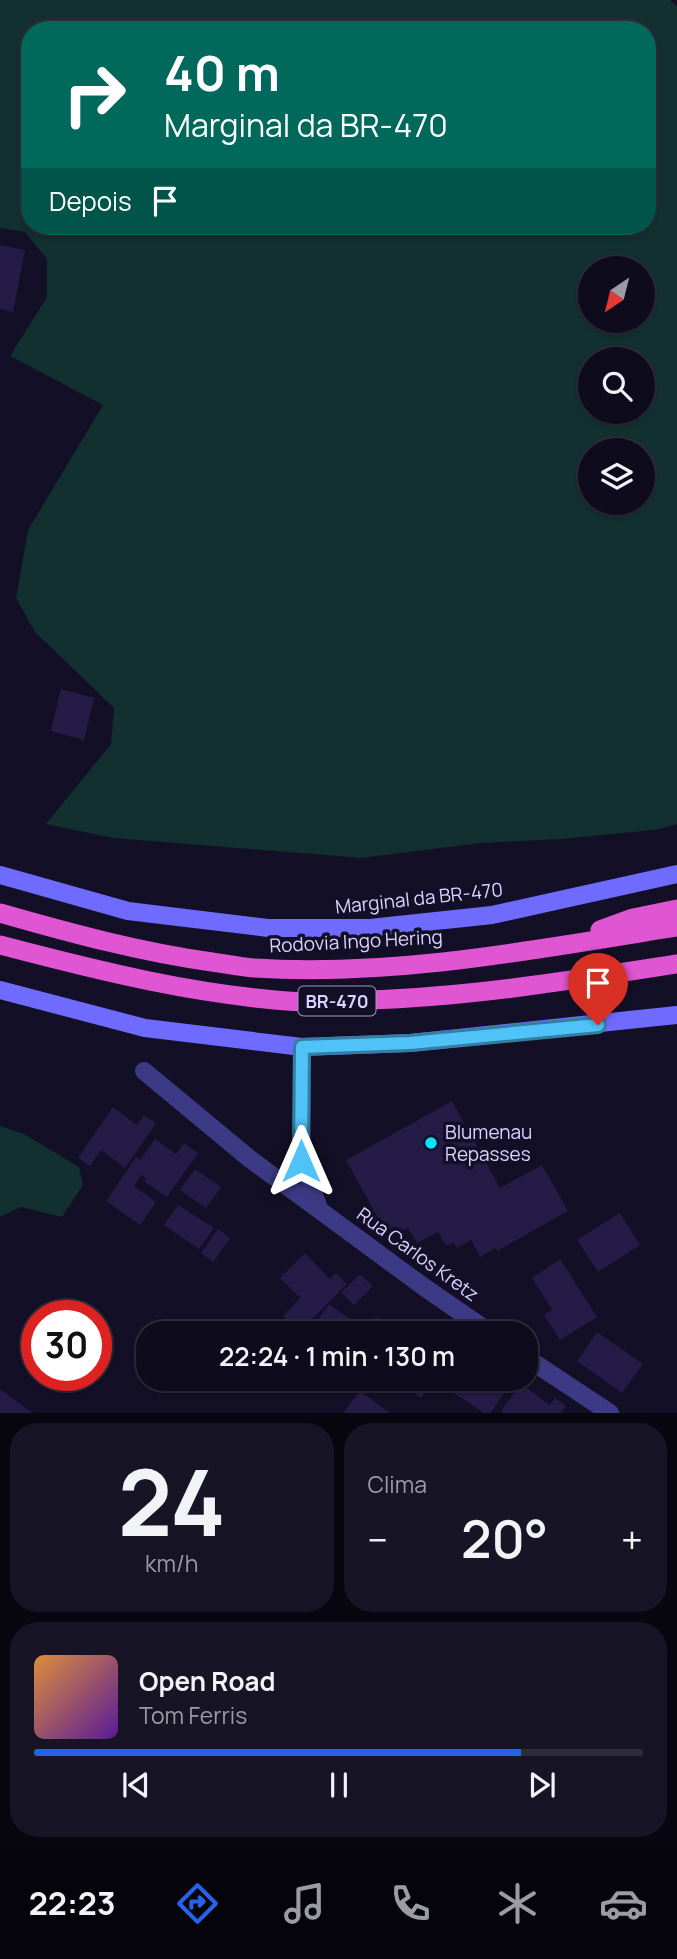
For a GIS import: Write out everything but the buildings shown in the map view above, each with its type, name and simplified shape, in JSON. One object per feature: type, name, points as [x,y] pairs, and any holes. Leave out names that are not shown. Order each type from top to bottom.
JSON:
[{"type":"highway","points":[[549,948],[633,918],[677,909]]},
{"type":"highway","name":"Rodovia Ingo Hering","points":[[0,912],[80,936],[162,955],[253,968],[354,968],[411,964],[549,948],[677,927]]},
{"type":"highway","name":"BR-470","points":[[0,945],[150,982],[234,996],[305,1002],[412,999],[554,983],[677,964]]},
{"type":"main road","name":"Marginal da BR-470","points":[[0,875],[128,911],[268,928],[370,928],[492,915],[677,874]]},
{"type":"main road","points":[[0,990],[145,1028],[302,1047],[410,1043],[677,1015]]},
{"type":"street","points":[[302,1047],[301,1161],[319,1208]]},
{"type":"street","name":"Rua Carlos Kretz","points":[[144,1071],[250,1159],[473,1321]]},
{"type":"street","points":[[538,1364],[610,1413]]},
{"type":"green space","points":[[0,0],[670,0],[677,6],[677,824],[654,830],[481,843],[361,858],[113,838],[46,824],[111,744],[114,708],[35,632],[16,598],[28,530],[103,405],[10,356],[47,297],[47,259],[27,235],[656,235],[656,21],[21,21],[21,231],[0,228]]},
{"type":"green space","points":[[0,1126],[24,1134],[79,1167],[83,1185],[62,1217],[21,1207],[0,1217]]},
{"type":"place","name":"Blumenau Repasses","points":[[431,1143]]},
{"type":"route","points":[[301,1161],[302,1047],[410,1043],[598,1025]]}]
